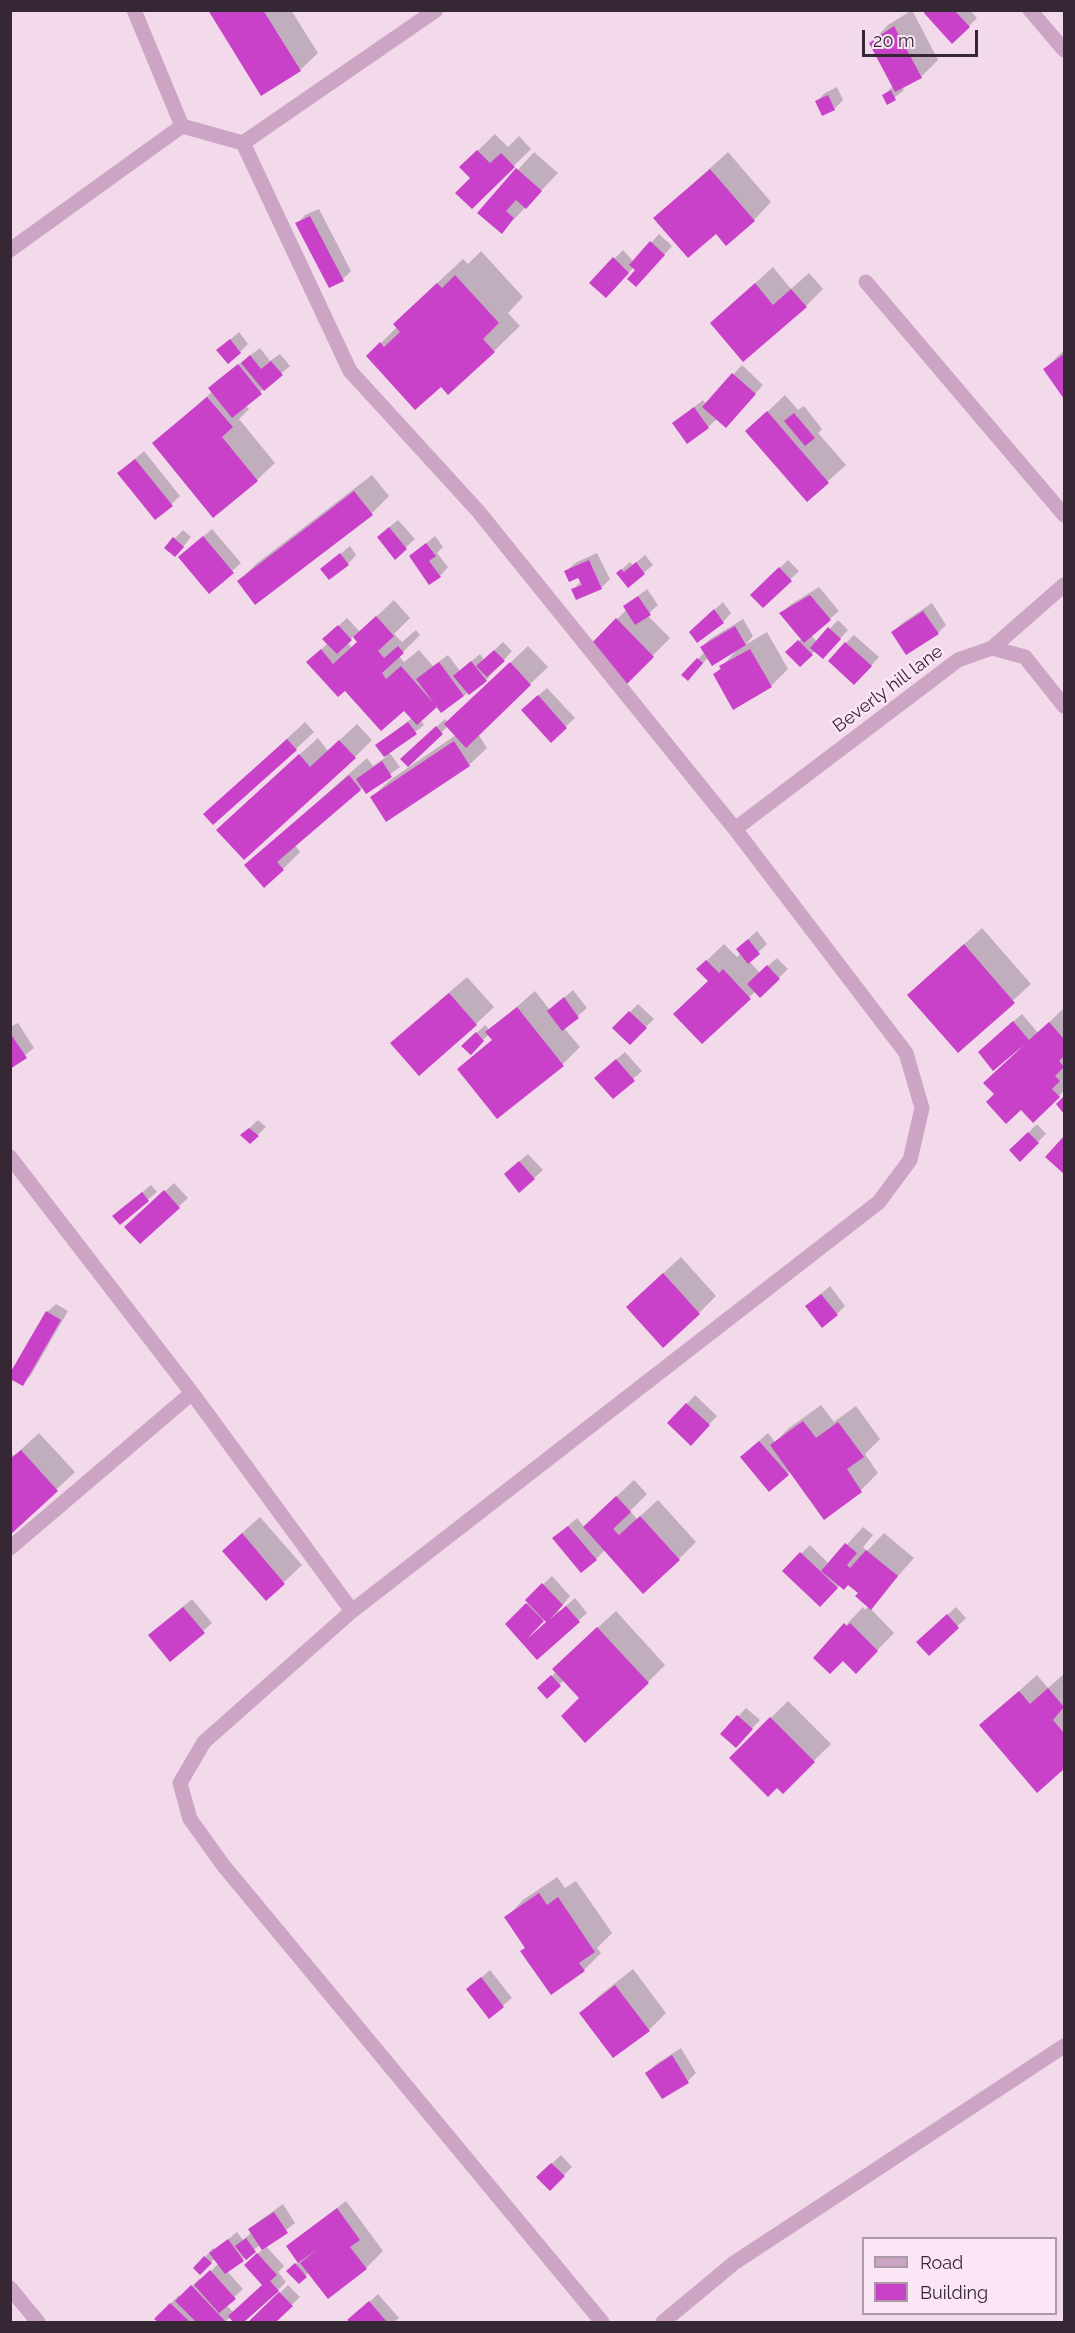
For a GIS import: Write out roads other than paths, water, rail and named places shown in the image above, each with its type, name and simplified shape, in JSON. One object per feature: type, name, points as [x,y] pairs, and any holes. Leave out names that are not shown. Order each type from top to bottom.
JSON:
[{"type":"street","points":[[134,10],[182,126]]},
{"type":"street","points":[[243,143],[436,10]]},
{"type":"street","points":[[1030,10],[1065,50]]},
{"type":"street","points":[[182,126],[243,143],[350,371],[478,511],[735,829],[906,1053],[922,1108],[910,1160],[879,1202],[352,1611],[204,1742],[180,1783],[190,1820],[231,1874],[602,2322]]},
{"type":"street","points":[[10,250],[182,126]]},
{"type":"street","points":[[866,282],[1065,515]]},
{"type":"street","points":[[992,648],[1065,585]]},
{"type":"street","points":[[992,648],[1024,657],[1065,706]]},
{"type":"street","name":"Beverly hill lane","points":[[735,829],[958,660],[992,648]]},
{"type":"street","points":[[10,1157],[192,1393],[352,1611]]},
{"type":"street","points":[[10,1548],[192,1393]]},
{"type":"street","points":[[663,2322],[734,2263],[1065,2046]]},
{"type":"street","points":[[10,2288],[38,2322]]}]
